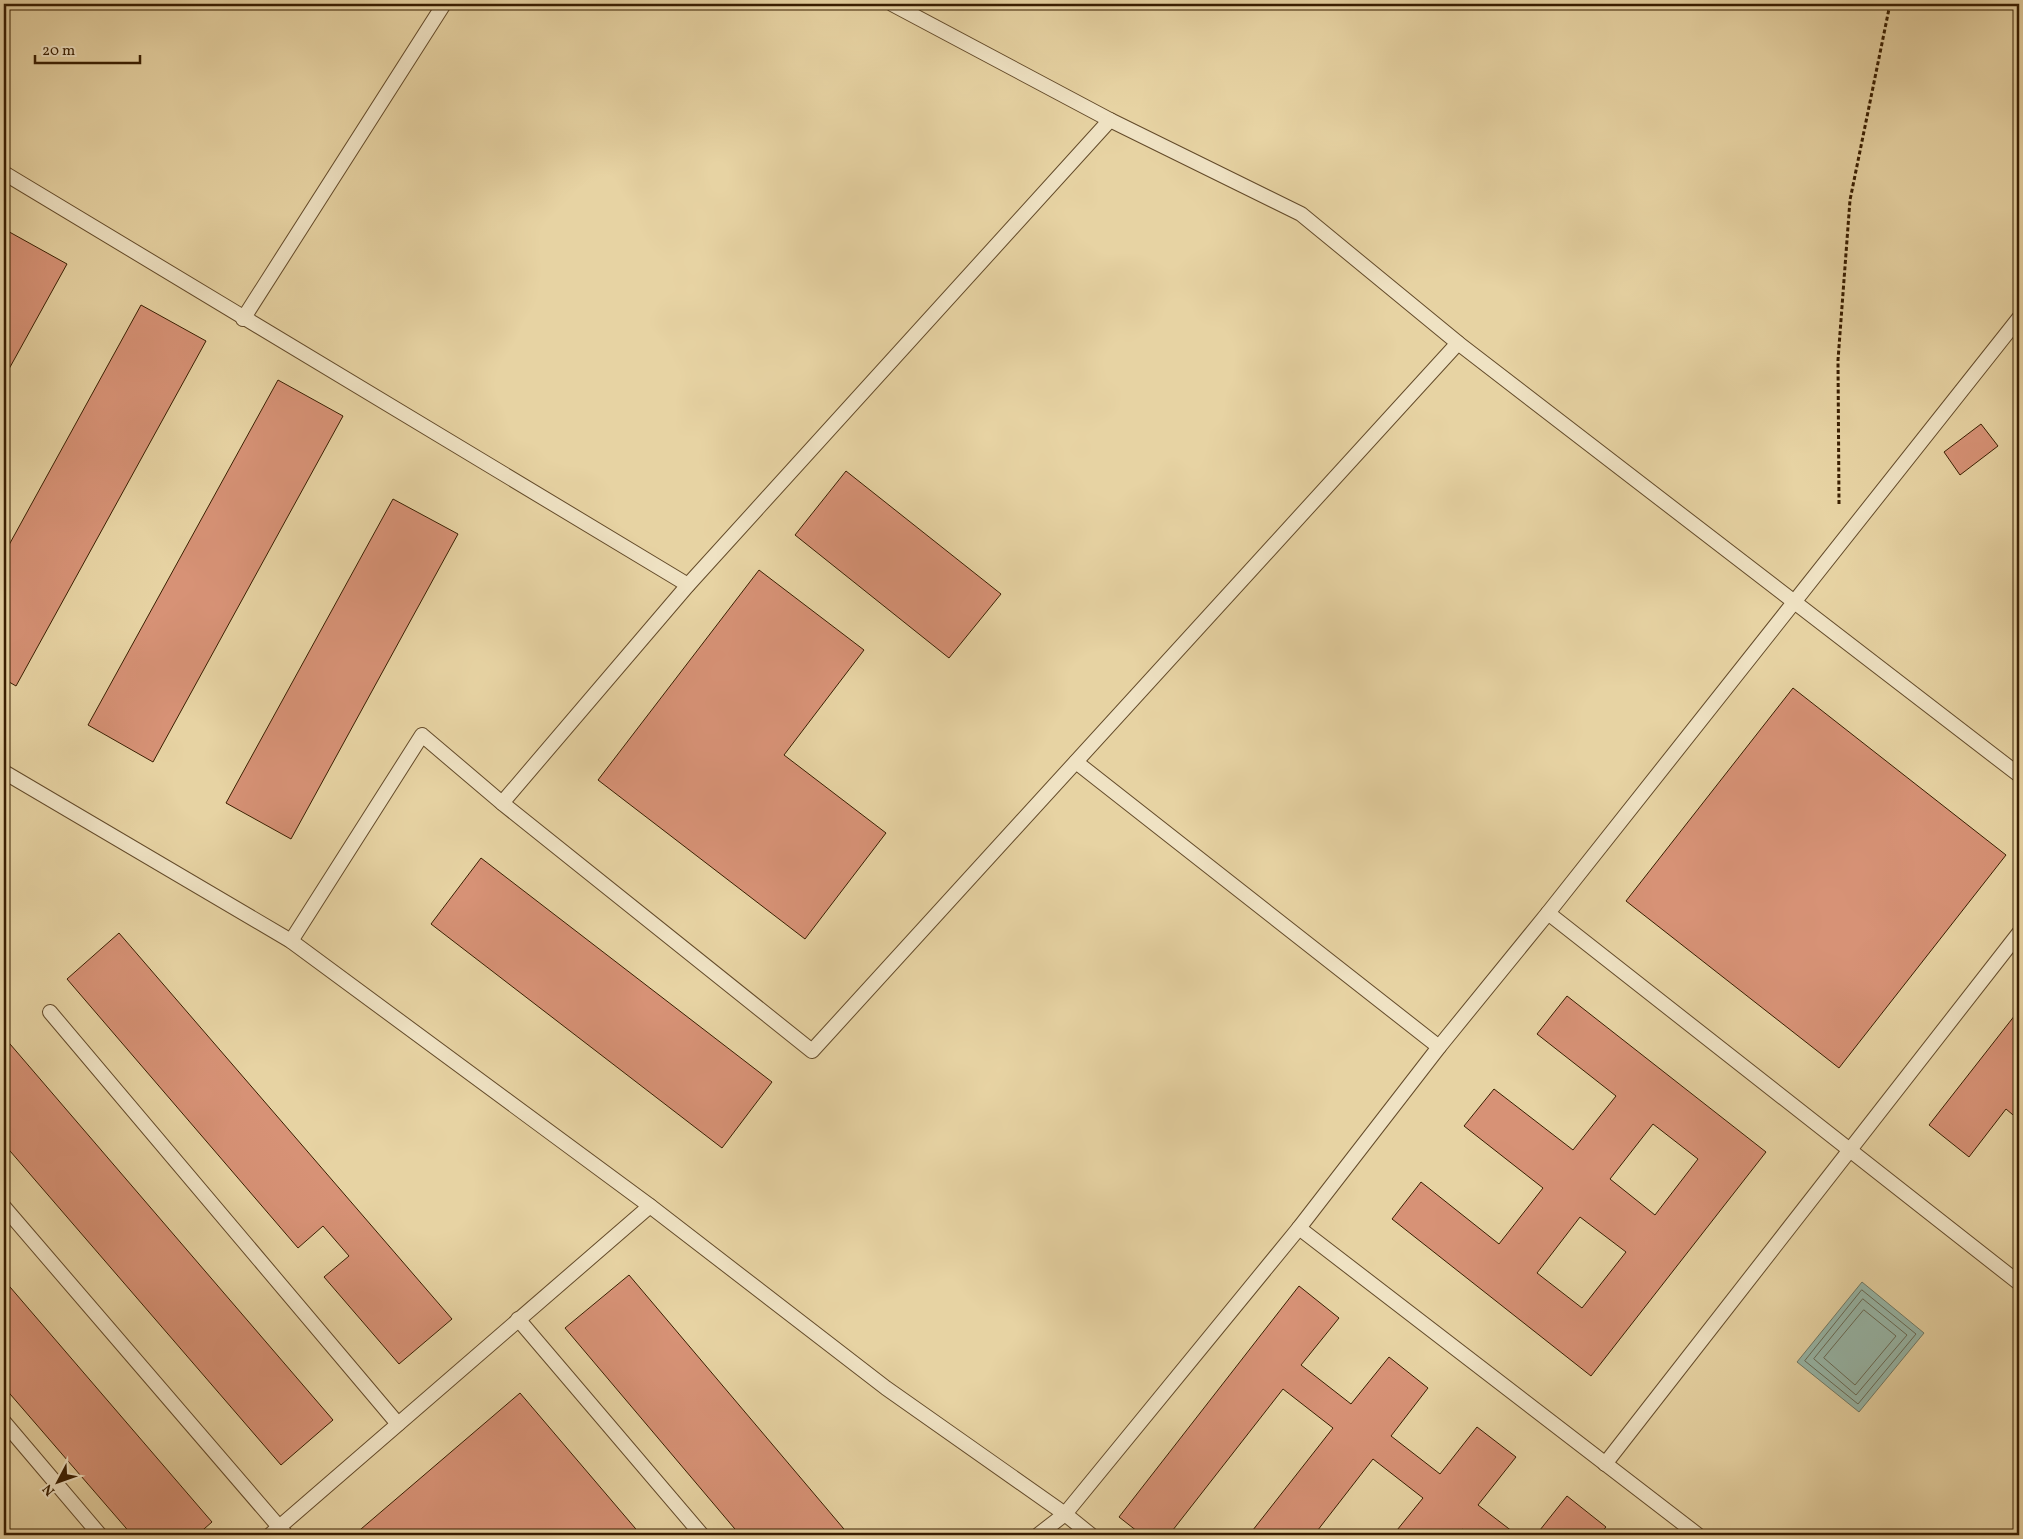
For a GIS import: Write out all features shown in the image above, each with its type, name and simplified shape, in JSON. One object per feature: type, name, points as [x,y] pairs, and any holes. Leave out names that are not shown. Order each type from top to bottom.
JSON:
[{"type":"lane","points":[[243,319],[444,4]]},
{"type":"lane","points":[[892,4],[1110,120],[1301,214],[1458,343],[2019,775]]},
{"type":"lane","points":[[502,803],[688,585],[1110,120]]},
{"type":"lane","points":[[4,173],[243,319],[688,585]]},
{"type":"lane","points":[[1038,1535],[1065,1514],[1300,1228],[1438,1047],[1548,912],[2019,318]]},
{"type":"lane","points":[[290,941],[422,735],[502,803],[812,1051],[1458,343]]},
{"type":"lane","points":[[1076,762],[1438,1047]]},
{"type":"lane","points":[[4,772],[290,941],[650,1206],[886,1388],[1065,1514],[1091,1535]]},
{"type":"lane","points":[[1548,912],[2019,1282]]},
{"type":"lane","points":[[1605,1464],[2019,933]]},
{"type":"lane","points":[[50,1012],[398,1424]]},
{"type":"lane","points":[[4,1207],[278,1532],[398,1424],[650,1206]]},
{"type":"lane","points":[[1300,1228],[1605,1464],[1681,1530],[1698,1535]]},
{"type":"lane","points":[[518,1319],[702,1535]]},
{"type":"lane","points":[[4,1422],[100,1535]]},
{"type":"path","points":[[1839,546],[1838,360],[1850,200],[1890,4]]},
{"type":"water","points":[[1862,1282],[1924,1333],[1859,1412],[1797,1362]]},
{"type":"building","points":[[4,229],[67,264],[4,378]]},
{"type":"building","points":[[141,305],[206,341],[16,686],[4,679],[4,554]]},
{"type":"building","points":[[278,380],[343,416],[153,762],[88,725]]},
{"type":"building","points":[[1981,424],[1998,446],[1960,475],[1944,452]]},
{"type":"building","points":[[846,471],[1001,594],[949,658],[795,535]]},
{"type":"building","points":[[393,499],[458,534],[291,839],[226,803]]},
{"type":"building","points":[[759,570],[864,650],[784,755],[886,833],[805,939],[598,780]]},
{"type":"building","points":[[1793,688],[2006,855],[1839,1068],[1626,901]]},
{"type":"building","points":[[481,858],[772,1082],[722,1148],[431,924]]},
{"type":"building","points":[[119,933],[452,1319],[399,1364],[324,1277],[349,1256],[323,1226],[298,1248],[67,979]]},
{"type":"building","points":[[1567,996],[1766,1152],[1591,1376],[1392,1219],[1421,1182],[1499,1244],[1543,1188],[1464,1126],[1494,1089],[1573,1150],[1616,1096],[1537,1034]],"holes":[[[1653,1124],[1698,1159],[1655,1215],[1610,1179]],[[1580,1217],[1626,1252],[1582,1308],[1537,1273]]]},
{"type":"building","points":[[2019,1010],[2019,1120],[2006,1109],[1969,1157],[1929,1125]]},
{"type":"building","points":[[4,1037],[333,1420],[281,1465],[4,1144]]},
{"type":"building","points":[[629,1275],[849,1535],[740,1535],[565,1328]]},
{"type":"building","points":[[4,1280],[212,1522],[197,1535],[132,1535],[4,1387]]},
{"type":"building","points":[[1299,1286],[1339,1318],[1301,1365],[1351,1404],[1389,1357],[1428,1388],[1391,1436],[1440,1474],[1477,1427],[1516,1457],[1478,1505],[1517,1535],[1470,1535],[1462,1529],[1456,1535],[1393,1535],[1423,1498],[1373,1459],[1314,1535],[1249,1535],[1333,1428],[1283,1389],[1169,1535],[1142,1535],[1119,1517]]},
{"type":"building","points":[[520,1393],[641,1535],[354,1535]]},
{"type":"building","points":[[1567,1496],[1606,1527],[1599,1535],[1536,1535]]}]
